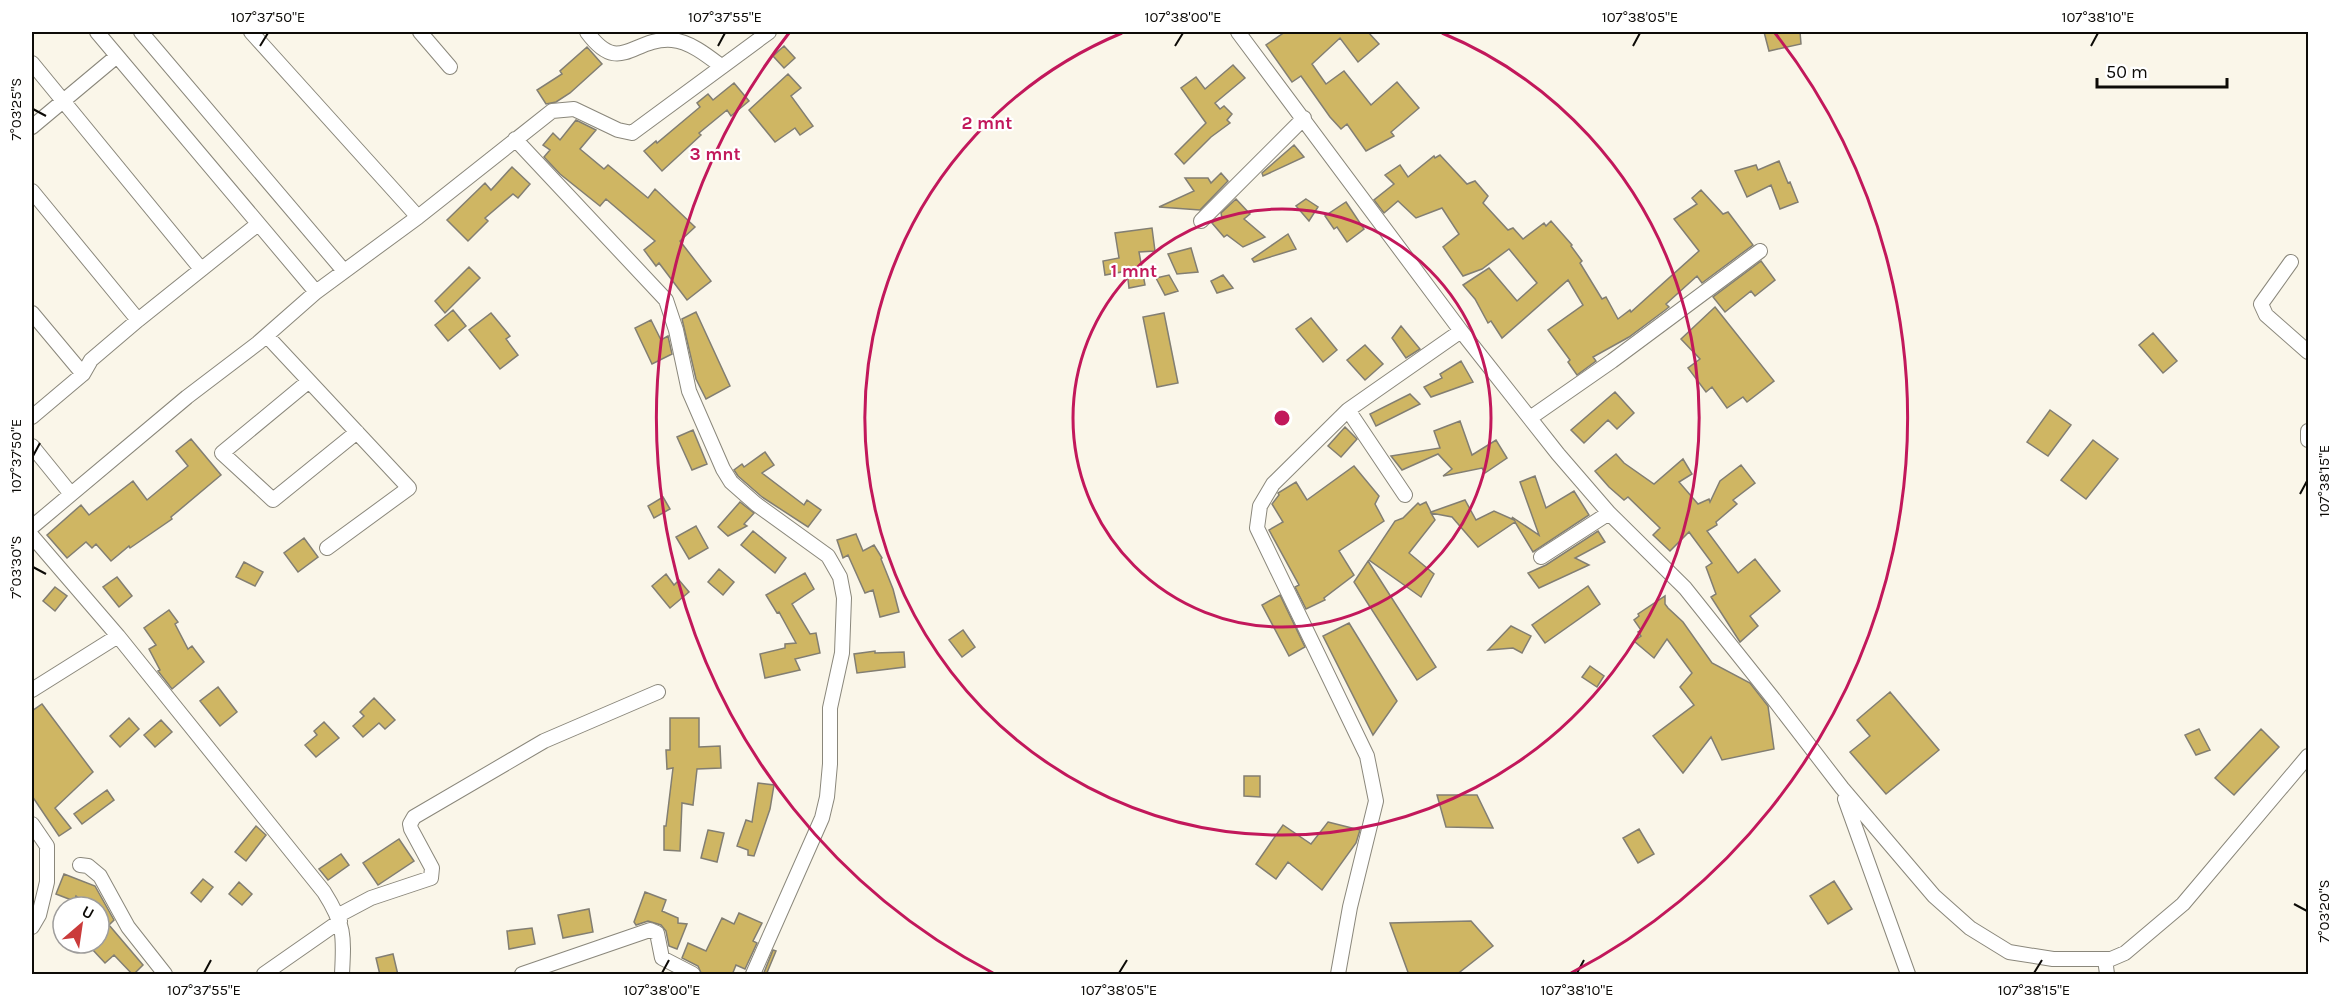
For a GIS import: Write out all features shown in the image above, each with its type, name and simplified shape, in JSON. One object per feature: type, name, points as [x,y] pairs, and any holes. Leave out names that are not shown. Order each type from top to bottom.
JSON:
[{"type":"street","points":[[97,32],[316,292]]},
{"type":"street","points":[[141,32],[344,271]]},
{"type":"street","points":[[251,32],[418,217]]},
{"type":"street","points":[[420,32],[450,67]]},
{"type":"street","points":[[587,32],[596,45],[612,54],[626,54],[650,43],[674,40],[701,51],[721,66]]},
{"type":"street","points":[[32,527],[187,397],[267,336],[316,292],[418,217],[552,111],[574,109],[618,130],[632,133],[769,32]]},
{"type":"street","points":[[1238,32],[1461,331],[1558,454],[1609,513],[1685,588],[1842,788],[1934,896],[1970,928],[2009,952],[2053,959],[2111,959],[2125,953],[2183,904],[2308,756]]},
{"type":"street","points":[[32,127],[117,56]]},
{"type":"street","points":[[32,63],[201,269]]},
{"type":"street","points":[[1201,221],[1304,118]]},
{"type":"street","points":[[515,139],[666,300],[676,330],[689,391],[713,449],[731,482],[789,530],[828,556],[840,577],[844,598],[842,653],[830,708],[830,764],[827,797],[822,818],[772,927],[753,975]]},
{"type":"street","points":[[32,191],[138,320]]},
{"type":"street","points":[[32,417],[83,374],[91,360],[258,224]]},
{"type":"street","points":[[1530,418],[1603,368],[1760,251]]},
{"type":"street","points":[[2291,262],[2261,304],[2266,315],[2308,352]]},
{"type":"street","points":[[32,313],[83,374]]},
{"type":"street","points":[[1338,975],[1350,907],[1376,801],[1367,756],[1257,528],[1260,506],[1273,484],[1348,410],[1461,331]]},
{"type":"street","points":[[267,336],[409,488],[327,548]]},
{"type":"street","points":[[309,381],[222,453],[273,500],[357,432]]},
{"type":"street","points":[[1348,410],[1406,495]]},
{"type":"street","points":[[2308,431],[2308,440]]},
{"type":"street","points":[[32,446],[71,494]]},
{"type":"street","points":[[1541,557],[1609,513]]},
{"type":"street","points":[[32,536],[118,636],[324,892],[339,918],[344,940],[342,975]]},
{"type":"street","points":[[32,690],[118,636]]},
{"type":"street","points":[[264,975],[339,918],[371,898],[431,878],[432,868],[411,829],[410,824],[414,817],[544,741],[658,692]]},
{"type":"street","points":[[1842,788],[1908,975]]},
{"type":"street","points":[[32,824],[47,846],[47,882],[39,915],[32,927]]},
{"type":"street","points":[[80,865],[88,866],[100,876],[128,927],[165,975]]},
{"type":"street","points":[[522,975],[650,930],[657,933],[662,958],[693,975]]},
{"type":"street","points":[[2105,959],[2107,975]]},
{"type":"building","points":[[1285,32],[1368,32],[1379,44],[1358,62],[1340,38],[1312,64],[1326,84],[1344,71],[1371,105],[1397,82],[1419,108],[1391,132],[1394,136],[1366,151],[1347,124],[1341,129],[1330,117],[1301,76],[1292,82],[1266,45]]},
{"type":"building","points":[[1764,32],[1800,32],[1801,44],[1769,51]]},
{"type":"building","points":[[784,46],[795,58],[784,68],[773,56]]},
{"type":"building","points":[[587,47],[602,64],[570,93],[556,102],[546,104],[537,90],[562,74],[560,71]]},
{"type":"building","points":[[1233,65],[1245,78],[1215,103],[1220,109],[1224,106],[1232,114],[1227,120],[1230,123],[1211,137],[1184,164],[1175,154],[1206,123],[1181,88],[1196,77],[1205,89]]},
{"type":"building","points":[[788,74],[801,88],[791,96],[813,126],[800,135],[795,128],[775,142],[749,110]]},
{"type":"building","points":[[734,83],[749,101],[731,116],[727,110],[699,133],[701,135],[662,171],[644,151],[700,107],[697,103],[708,94],[713,100]]},
{"type":"building","points":[[576,120],[596,130],[580,149],[604,169],[608,165],[648,198],[655,189],[695,227],[680,241],[711,281],[687,300],[659,263],[656,266],[644,250],[655,241],[606,199],[600,206],[560,174],[544,157],[550,150],[543,145],[553,133],[560,140]]},
{"type":"building","points":[[1294,145],[1304,157],[1263,176],[1262,173]]},
{"type":"building","points":[[1440,155],[1467,184],[1475,181],[1488,196],[1483,203],[1508,230],[1513,228],[1523,239],[1544,223],[1546,226],[1551,221],[1572,245],[1602,299],[1606,297],[1618,319],[1630,310],[1631,312],[1699,251],[1674,219],[1697,204],[1692,198],[1701,190],[1723,214],[1728,212],[1753,245],[1702,283],[1697,276],[1666,304],[1669,307],[1629,337],[1593,357],[1596,361],[1577,375],[1568,362],[1570,360],[1548,330],[1583,305],[1568,280],[1502,338],[1491,321],[1488,323],[1475,299],[1463,285],[1489,268],[1517,301],[1537,283],[1509,249],[1482,269],[1463,276],[1443,247],[1459,234],[1442,208],[1416,218],[1398,201],[1384,213],[1374,200],[1394,184],[1385,175],[1400,165],[1408,177],[1434,156],[1435,158]]},
{"type":"building","points":[[1779,161],[1798,202],[1780,209],[1771,185],[1747,197],[1735,171],[1756,165],[1758,170]]},
{"type":"building","points":[[512,167],[530,184],[518,198],[513,194],[485,218],[488,221],[468,241],[447,220],[485,183],[491,190]]},
{"type":"building","points":[[1221,173],[1228,181],[1200,210],[1159,207],[1194,191],[1185,178],[1208,178],[1211,183]]},
{"type":"building","points":[[1236,199],[1250,214],[1244,219],[1265,237],[1243,247],[1227,235],[1224,237],[1212,223],[1222,218],[1221,213]]},
{"type":"building","points":[[1306,199],[1318,207],[1309,221],[1296,206]]},
{"type":"building","points":[[1346,202],[1364,229],[1347,242],[1337,227],[1334,229],[1325,216]]},
{"type":"building","points":[[1152,228],[1155,251],[1139,252],[1145,285],[1129,288],[1127,271],[1105,275],[1103,261],[1119,258],[1115,233]]},
{"type":"building","points":[[1288,234],[1296,249],[1254,262],[1252,259]]},
{"type":"building","points":[[1191,248],[1198,272],[1177,274],[1168,254]]},
{"type":"building","points":[[1761,261],[1775,280],[1755,296],[1751,291],[1725,312],[1713,297]]},
{"type":"building","points":[[469,267],[480,278],[445,313],[435,301]]},
{"type":"building","points":[[1169,275],[1178,291],[1165,295],[1156,278]]},
{"type":"building","points":[[1223,275],[1233,288],[1217,293],[1211,281]]},
{"type":"building","points":[[1715,307],[1774,381],[1747,402],[1743,397],[1727,408],[1712,387],[1706,392],[1688,368],[1700,359],[1681,339]]},
{"type":"building","points":[[453,310],[466,326],[448,341],[435,325]]},
{"type":"building","points":[[696,312],[730,386],[706,399],[696,379],[682,319]]},
{"type":"building","points":[[491,313],[510,336],[506,339],[518,355],[500,369],[469,330]]},
{"type":"building","points":[[1164,313],[1178,383],[1157,387],[1143,317]]},
{"type":"building","points":[[1311,318],[1337,350],[1323,362],[1296,329]]},
{"type":"building","points":[[651,320],[661,340],[668,336],[672,354],[652,364],[635,328]]},
{"type":"building","points":[[1401,326],[1420,349],[1406,358],[1392,338]]},
{"type":"building","points":[[2153,333],[2177,361],[2163,373],[2139,345]]},
{"type":"building","points":[[1365,345],[1383,364],[1365,380],[1347,360]]},
{"type":"building","points":[[1461,361],[1473,382],[1431,397],[1424,387],[1442,378],[1440,374]]},
{"type":"building","points":[[1615,392],[1634,413],[1617,429],[1608,420],[1584,443],[1571,430]]},
{"type":"building","points":[[1410,394],[1420,404],[1376,426],[1370,414]]},
{"type":"building","points":[[2050,410],[2071,425],[2048,456],[2027,442]]},
{"type":"building","points":[[1460,421],[1472,455],[1496,440],[1507,458],[1485,473],[1482,468],[1443,476],[1452,469],[1438,454],[1402,470],[1391,456],[1440,448],[1434,431]]},
{"type":"building","points":[[1345,427],[1357,439],[1341,457],[1328,446]]},
{"type":"building","points":[[693,430],[707,464],[692,470],[677,437]]},
{"type":"building","points":[[191,439],[221,475],[171,517],[172,519],[130,548],[129,546],[111,561],[96,544],[92,548],[86,542],[67,558],[47,535],[81,505],[89,515],[133,481],[147,500],[188,466],[176,451]]},
{"type":"building","points":[[2093,440],[2118,459],[2086,499],[2061,480]]},
{"type":"building","points":[[765,452],[774,465],[762,473],[804,505],[807,500],[821,510],[808,527],[762,497],[734,470],[742,464],[744,467]]},
{"type":"building","points":[[1616,454],[1624,463],[1654,484],[1683,459],[1692,474],[1679,482],[1698,504],[1709,499],[1710,502],[1720,481],[1741,465],[1755,483],[1733,500],[1737,504],[1716,522],[1717,525],[1707,531],[1738,573],[1755,559],[1780,591],[1750,616],[1758,626],[1740,642],[1711,597],[1716,594],[1706,567],[1712,563],[1689,532],[1670,551],[1653,535],[1660,528],[1628,497],[1624,500],[1609,487],[1595,471]]},
{"type":"building","points":[[1354,466],[1379,496],[1375,504],[1384,521],[1339,551],[1354,575],[1324,598],[1325,600],[1306,609],[1295,587],[1299,585],[1269,530],[1283,522],[1272,504],[1279,495],[1278,493],[1296,482],[1307,500]]},
{"type":"building","points":[[1535,476],[1546,508],[1574,491],[1589,515],[1533,552],[1515,522],[1478,547],[1452,517],[1431,513],[1435,520],[1409,553],[1434,574],[1421,597],[1369,560],[1395,521],[1403,518],[1418,503],[1420,505],[1426,502],[1431,512],[1465,500],[1476,520],[1494,511],[1514,520],[1512,517],[1539,535],[1520,482]]},
{"type":"building","points":[[663,497],[670,509],[654,518],[648,506]]},
{"type":"building","points":[[740,502],[754,513],[744,524],[747,526],[728,536],[718,527]]},
{"type":"building","points":[[696,526],[708,548],[689,559],[676,537]]},
{"type":"building","points":[[753,531],[786,558],[775,573],[741,545]]},
{"type":"building","points":[[1598,531],[1605,542],[1575,558],[1589,565],[1539,588],[1528,573],[1546,565]]},
{"type":"building","points":[[856,534],[863,551],[874,545],[882,558],[899,612],[880,617],[873,590],[865,593],[848,555],[843,558],[837,540]]},
{"type":"building","points":[[304,538],[318,557],[298,572],[284,553]]},
{"type":"building","points":[[1368,561],[1436,667],[1417,680],[1354,582]]},
{"type":"building","points":[[244,562],[263,572],[255,586],[236,577]]},
{"type":"building","points":[[719,569],[734,582],[723,595],[708,582]]},
{"type":"building","points":[[805,573],[814,589],[792,604],[810,634],[816,633],[820,653],[795,659],[800,670],[765,678],[760,654],[785,648],[785,644],[796,643],[779,612],[777,613],[766,595]]},
{"type":"building","points":[[666,574],[674,585],[679,580],[689,592],[670,608],[652,586]]},
{"type":"building","points":[[117,577],[132,596],[119,607],[103,587]]},
{"type":"building","points":[[1588,586],[1600,604],[1545,643],[1532,625]]},
{"type":"building","points":[[55,587],[67,596],[55,611],[43,601]]},
{"type":"building","points":[[1280,595],[1305,647],[1289,656],[1262,605]]},
{"type":"building","points":[[1665,596],[1665,604],[1683,622],[1712,663],[1750,683],[1768,706],[1774,749],[1722,760],[1711,737],[1683,773],[1653,736],[1694,705],[1680,687],[1692,673],[1667,639],[1654,658],[1634,641],[1641,636],[1638,632],[1641,630],[1634,620],[1639,616],[1638,614]]},
{"type":"building","points":[[169,610],[178,622],[175,624],[188,649],[192,646],[204,662],[172,689],[158,671],[160,670],[149,649],[156,645],[144,628]]},
{"type":"building","points":[[1349,623],[1397,701],[1373,735],[1323,636]]},
{"type":"building","points":[[1511,626],[1531,636],[1522,653],[1513,648],[1488,650]]},
{"type":"building","points":[[963,630],[975,647],[962,657],[949,640]]},
{"type":"building","points":[[875,651],[875,653],[904,652],[905,667],[857,673],[854,654]]},
{"type":"building","points":[[1590,666],[1604,676],[1597,687],[1582,677]]},
{"type":"building","points":[[218,687],[237,712],[220,726],[200,701]]},
{"type":"building","points":[[1890,692],[1939,750],[1886,794],[1850,752],[1870,736],[1857,720]]},
{"type":"building","points":[[374,698],[395,720],[385,729],[379,723],[363,737],[353,726],[364,716],[360,712]]},
{"type":"building","points":[[42,704],[93,772],[55,808],[71,828],[59,836],[32,796],[32,711]]},
{"type":"building","points":[[129,718],[139,729],[120,747],[110,736]]},
{"type":"building","points":[[670,718],[699,718],[699,747],[720,746],[721,768],[697,769],[693,805],[682,803],[680,851],[664,850],[664,826],[666,826],[673,768],[667,769],[666,750],[670,750]]},
{"type":"building","points":[[161,720],[172,732],[155,747],[144,735]]},
{"type":"building","points":[[324,722],[339,738],[316,757],[305,745],[317,735],[314,731]]},
{"type":"building","points":[[2199,729],[2210,750],[2196,755],[2185,735]]},
{"type":"building","points":[[2261,729],[2279,747],[2234,795],[2215,778]]},
{"type":"building","points":[[1244,776],[1260,776],[1260,797],[1244,796]]},
{"type":"building","points":[[758,783],[774,785],[770,809],[754,856],[748,855],[748,850],[737,846],[746,820],[752,822]]},
{"type":"building","points":[[107,790],[114,800],[82,824],[74,814]]},
{"type":"building","points":[[1437,795],[1477,795],[1493,828],[1446,827]]},
{"type":"building","points":[[1328,822],[1360,830],[1356,843],[1322,890],[1288,862],[1276,879],[1256,864],[1283,825],[1311,844]]},
{"type":"building","points":[[256,826],[266,835],[246,861],[235,852]]},
{"type":"building","points":[[1639,829],[1654,854],[1638,863],[1623,838]]},
{"type":"building","points":[[708,830],[724,833],[717,862],[701,858]]},
{"type":"building","points":[[399,839],[414,861],[378,885],[363,863]]},
{"type":"building","points":[[341,854],[349,865],[328,880],[319,869]]},
{"type":"building","points":[[64,874],[95,886],[100,895],[59,895],[56,894]]},
{"type":"building","points":[[203,879],[213,887],[201,902],[191,893]]},
{"type":"building","points":[[1834,881],[1852,909],[1828,924],[1810,896]]},
{"type":"building","points":[[239,882],[252,894],[242,905],[229,894]]},
{"type":"building","points":[[645,892],[666,900],[662,911],[678,918],[678,923],[687,924],[677,949],[669,946],[666,931],[661,925],[648,921],[636,925],[634,922]]},
{"type":"building","points":[[589,909],[593,932],[563,938],[558,915]]},
{"type":"building","points":[[739,913],[762,923],[753,941],[757,943],[745,969],[736,965],[732,975],[702,975],[698,966],[682,958],[688,943],[706,951],[722,918],[734,924]]},
{"type":"building","points":[[1471,921],[1493,946],[1456,975],[1409,975],[1390,923]]},
{"type":"building","points":[[111,927],[143,965],[133,975],[114,955],[105,963],[98,955],[111,955]]},
{"type":"building","points":[[532,928],[535,944],[509,949],[507,931]]},
{"type":"building","points":[[773,950],[776,951],[766,975],[763,975]]},
{"type":"building","points":[[393,954],[398,975],[380,975],[376,958]]}]
